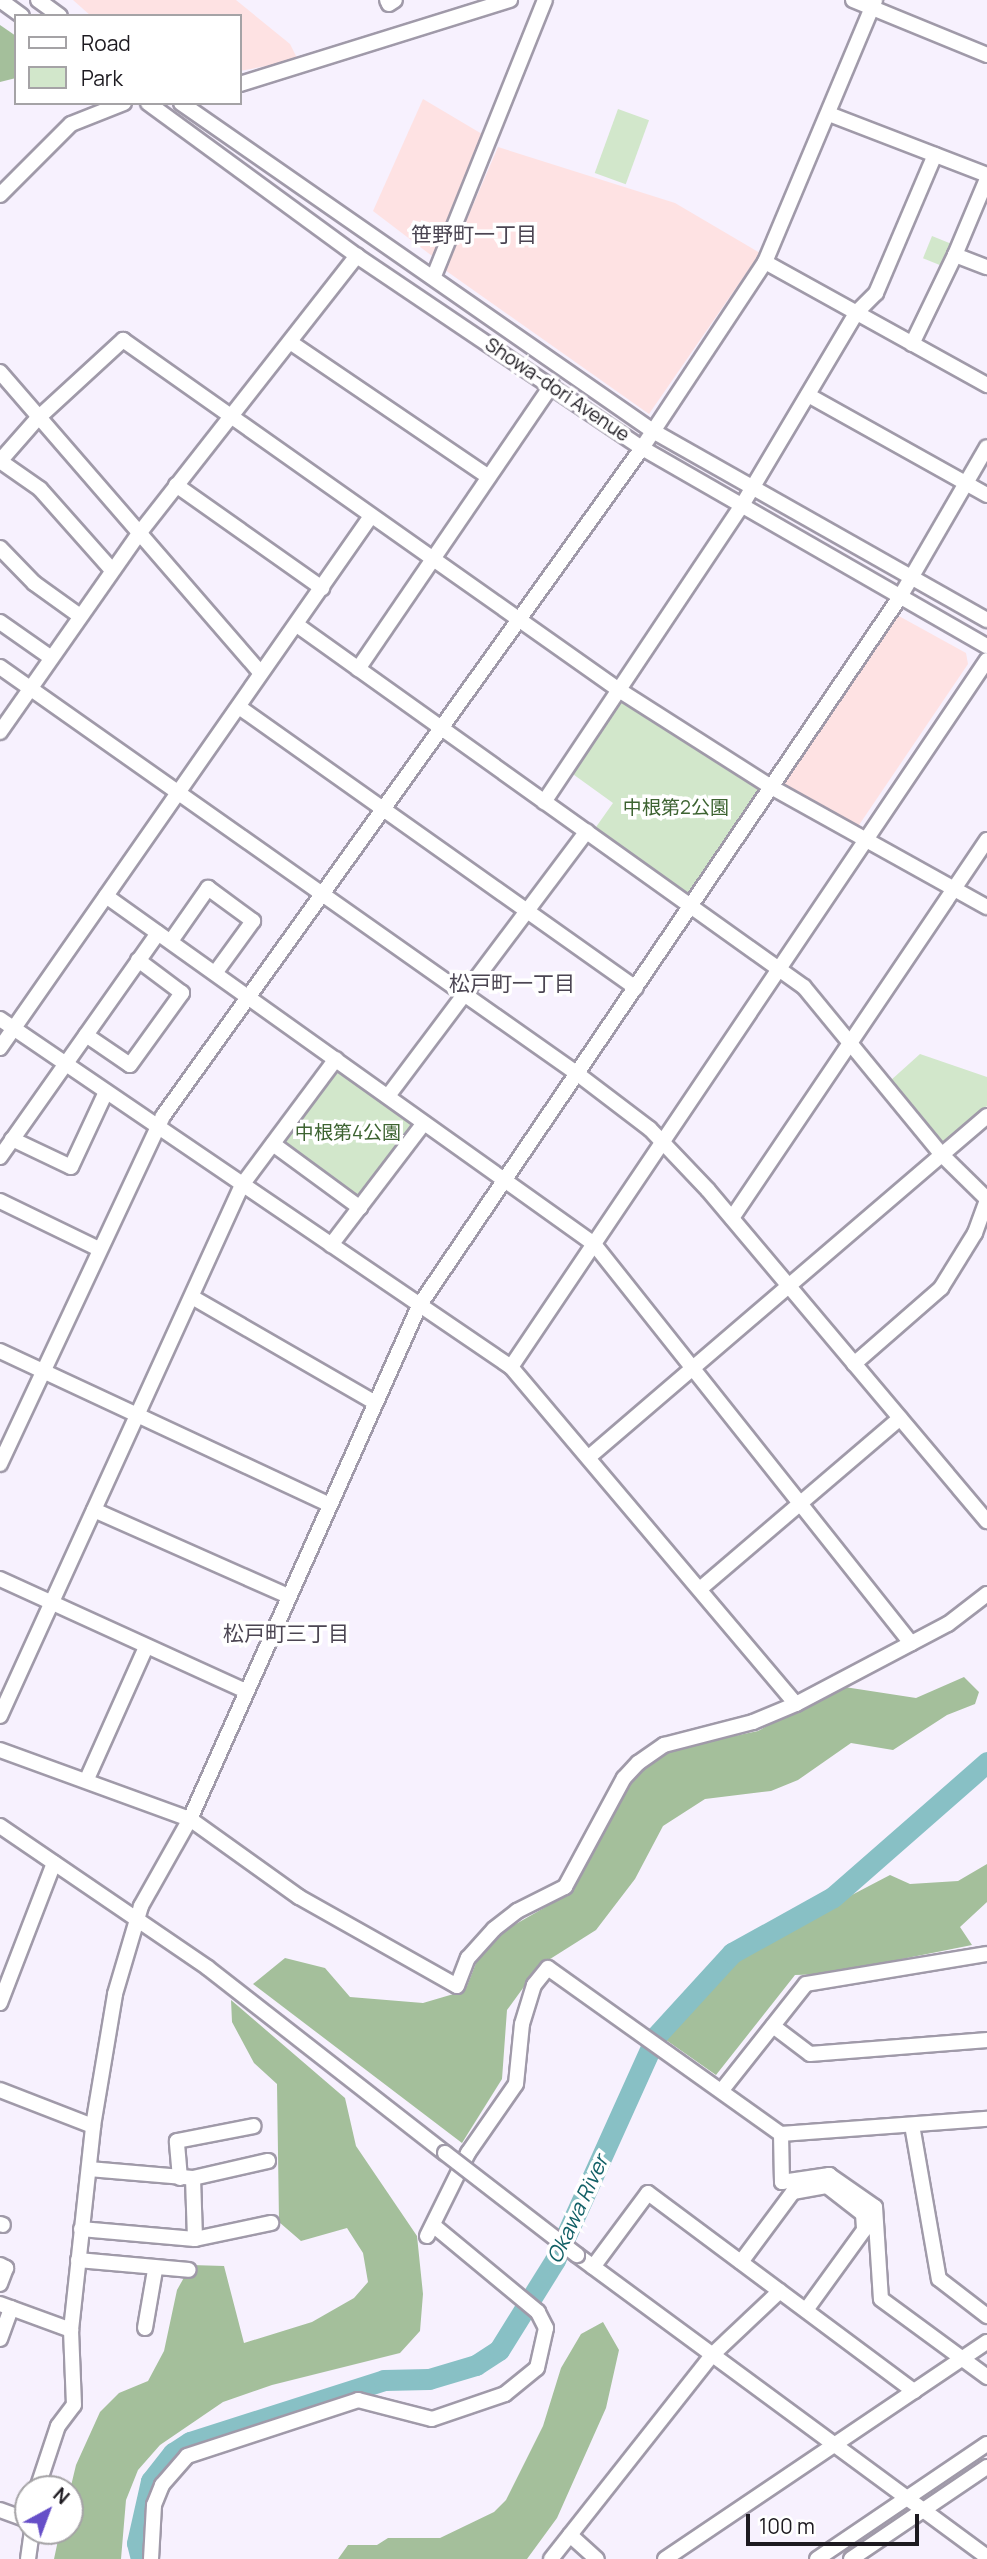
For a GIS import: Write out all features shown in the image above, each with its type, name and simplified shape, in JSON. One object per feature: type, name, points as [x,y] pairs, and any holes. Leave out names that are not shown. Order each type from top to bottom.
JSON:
[{"type":"street","points":[[0,0],[19,14]]},
{"type":"street","points":[[38,0],[57,14]]},
{"type":"street","points":[[387,0],[390,4],[395,0]]},
{"type":"street","points":[[242,83],[510,0]]},
{"type":"street","points":[[434,276],[545,0]]},
{"type":"street","points":[[853,0],[873,5],[987,55]]},
{"type":"street","points":[[0,1464],[156,1127],[642,448],[765,262],[873,5]]},
{"type":"street","points":[[0,195],[71,124],[119,105]]},
{"type":"street","name":"Showa-dori Avenue","points":[[151,105],[357,257],[552,385],[642,448],[987,646]]},
{"type":"street","name":"Showa-dori Avenue","points":[[184,105],[434,276],[653,431],[987,620]]},
{"type":"street","points":[[829,114],[987,177],[955,255],[912,344]]},
{"type":"street","points":[[544,802],[741,507],[857,312],[876,293],[935,155]]},
{"type":"street","points":[[955,255],[987,267]]},
{"type":"street","points":[[0,732],[111,570],[357,257]]},
{"type":"street","points":[[765,262],[987,386]]},
{"type":"street","points":[[111,570],[40,489],[0,461],[37,419],[123,340],[619,690],[774,788],[987,907]]},
{"type":"street","points":[[290,342],[489,477]]},
{"type":"street","points":[[0,372],[37,419],[141,531],[261,673]]},
{"type":"street","points":[[358,668],[552,385]]},
{"type":"street","points":[[808,395],[987,495]]},
{"type":"street","points":[[42,2475],[58,2426],[74,2405],[71,2330],[93,2126],[115,1994],[136,1920],[190,1819],[418,1306],[774,788],[912,579],[987,447]]},
{"type":"street","points":[[176,485],[322,588]]},
{"type":"street","points":[[0,1048],[371,516]]},
{"type":"street","points":[[0,548],[34,583],[80,615]]},
{"type":"street","points":[[0,622],[50,657]]},
{"type":"street","points":[[297,625],[804,987],[942,1155],[987,1199],[975,1233],[941,1288],[854,1364]]},
{"type":"street","points":[[511,1367],[987,660]]},
{"type":"street","points":[[0,667],[579,1074],[664,1142],[732,1217],[987,1521]]},
{"type":"street","points":[[239,707],[636,988]]},
{"type":"street","points":[[388,1096],[587,831]]},
{"type":"street","points":[[732,1217],[987,840]]},
{"type":"street","points":[[171,941],[208,888],[253,921],[216,972]]},
{"type":"street","points":[[106,896],[594,1244],[695,1367],[911,1643]]},
{"type":"street","points":[[0,1157],[158,933]]},
{"type":"street","points":[[86,1035],[130,1065],[182,993],[138,960]]},
{"type":"street","points":[[0,1019],[511,1367],[796,1704]]},
{"type":"street","points":[[0,1716],[242,1185],[336,1059]]},
{"type":"street","points":[[12,1139],[71,1167],[106,1092]]},
{"type":"street","points":[[589,1457],[987,1116]]},
{"type":"street","points":[[331,1245],[424,1122]]},
{"type":"street","points":[[273,1144],[360,1208]]},
{"type":"street","points":[[2,1207],[99,1249]]},
{"type":"street","points":[[192,1297],[374,1402]]},
{"type":"street","points":[[0,1351],[328,1504]]},
{"type":"street","points":[[700,1589],[900,1418]]},
{"type":"street","points":[[94,1510],[288,1596]]},
{"type":"street","points":[[0,1579],[246,1691]]},
{"type":"street","points":[[0,1750],[87,1779],[190,1819],[299,1898],[457,1986],[468,1958],[494,1929],[517,1911],[565,1887],[624,1778],[638,1763],[664,1745],[753,1722],[796,1704],[948,1624],[987,1594]]},
{"type":"street","points":[[87,1779],[146,1647]]},
{"type":"street","points":[[0,1826],[208,1968],[577,2255],[831,2445],[987,2557]]},
{"type":"street","points":[[1,1995],[54,1863]]},
{"type":"street","points":[[722,2090],[806,1984],[987,1954]]},
{"type":"street","points":[[151,2559],[154,2505],[162,2485],[187,2456],[359,2400],[432,2419],[505,2394],[537,2368],[542,2357],[546,2329],[533,2308],[431,2230],[468,2153],[516,2084],[522,2024],[534,1985],[548,1968],[781,2134],[987,2119]]},
{"type":"street","points":[[773,2026],[810,2054],[987,2040]]},
{"type":"street","points":[[0,2090],[93,2126]]},
{"type":"street","points":[[912,2125],[939,2279],[987,2316]]},
{"type":"street","points":[[195,2239],[187,2178],[177,2140],[254,2126]]},
{"type":"street","points":[[781,2134],[782,2182],[829,2175],[875,2207],[881,2299],[987,2377]]},
{"type":"street","points":[[89,2169],[187,2178],[268,2161]]},
{"type":"street","points":[[741,2262],[793,2192],[827,2186],[863,2214],[864,2230],[806,2310]]},
{"type":"street","points":[[593,2267],[648,2193],[914,2391]]},
{"type":"street","points":[[81,2229],[195,2239],[271,2223]]},
{"type":"street","points":[[78,2260],[155,2270],[189,2270]]},
{"type":"street","points":[[0,2265],[6,2267],[0,2284]]},
{"type":"street","points":[[145,2328],[155,2270]]},
{"type":"street","points":[[551,2559],[712,2355],[780,2291]]},
{"type":"street","points":[[0,2339],[6,2306],[71,2330]]},
{"type":"street","points":[[665,2559],[987,2342]]},
{"type":"street","points":[[817,2559],[987,2444]]},
{"type":"street","points":[[851,2559],[987,2467]]},
{"type":"street","points":[[570,2535],[597,2559]]},
{"type":"shaded area","points":[[73,0],[236,0],[290,44],[298,60],[242,71],[242,14],[89,14]]},
{"type":"shaded area","points":[[423,99],[482,134],[484,141],[436,259],[373,211]]},
{"type":"shaded area","points":[[498,147],[675,203],[760,253],[649,414],[445,270]]},
{"type":"shaded area","points":[[897,615],[966,653],[968,664],[857,828],[786,790],[784,782]]},
{"type":"green space","points":[[0,25],[14,35],[14,78],[0,82]]},
{"type":"green space","points":[[618,109],[649,120],[626,184],[595,173]]},
{"type":"green space","points":[[932,236],[954,245],[945,267],[923,258]]},
{"type":"green space","name":"中根第2公園","points":[[621,699],[762,789],[692,892],[687,894],[596,827],[613,803],[570,772]]},
{"type":"green space","points":[[920,1054],[987,1077],[987,1106],[941,1146],[890,1081]]},
{"type":"green space","name":"中根第4公園","points":[[337,1066],[414,1124],[358,1199],[280,1141]]},
{"type":"green space","points":[[964,1677],[979,1692],[975,1704],[947,1715],[893,1750],[851,1743],[798,1780],[771,1791],[705,1799],[663,1826],[635,1879],[596,1930],[539,1966],[507,2010],[502,2079],[462,2143],[253,1984],[285,1958],[325,1968],[350,1997],[423,2003],[457,1993],[467,1986],[480,1953],[500,1933],[570,1893],[629,1781],[664,1751],[758,1731],[838,1686],[916,1698]]},
{"type":"green space","points":[[987,1864],[987,1902],[960,1927],[972,1945],[827,1974],[795,1975],[716,2075],[666,2040],[734,1959],[762,1942],[890,1875],[910,1884],[958,1881]]},
{"type":"green space","points":[[231,2000],[345,2098],[356,2146],[417,2236],[423,2294],[420,2331],[400,2353],[272,2385],[223,2402],[160,2445],[138,2470],[126,2500],[121,2559],[54,2559],[57,2545],[84,2545],[84,2475],[74,2475],[76,2465],[100,2412],[119,2393],[148,2381],[164,2351],[177,2290],[191,2265],[224,2266],[244,2343],[312,2322],[354,2298],[368,2282],[363,2253],[347,2228],[301,2241],[279,2222],[277,2084],[254,2063],[232,2022]]},
{"type":"green space","points":[[603,2322],[619,2350],[606,2408],[557,2518],[527,2559],[338,2559],[348,2545],[377,2545],[388,2538],[440,2538],[494,2512],[506,2500],[543,2426],[561,2368],[581,2334]]},
{"type":"waterway","name":"Okawa River","points":[[141,2559],[137,2543],[151,2481],[173,2453],[190,2442],[384,2380],[429,2379],[476,2365],[499,2350],[555,2260],[656,2036],[732,1953],[833,1897],[987,1762]]},
{"type":"district","name":"笹野町一丁目","points":[[474,234]]},
{"type":"district","name":"松戸町一丁目","points":[[512,983]]},
{"type":"district","name":"松戸町三丁目","points":[[286,1633]]}]
